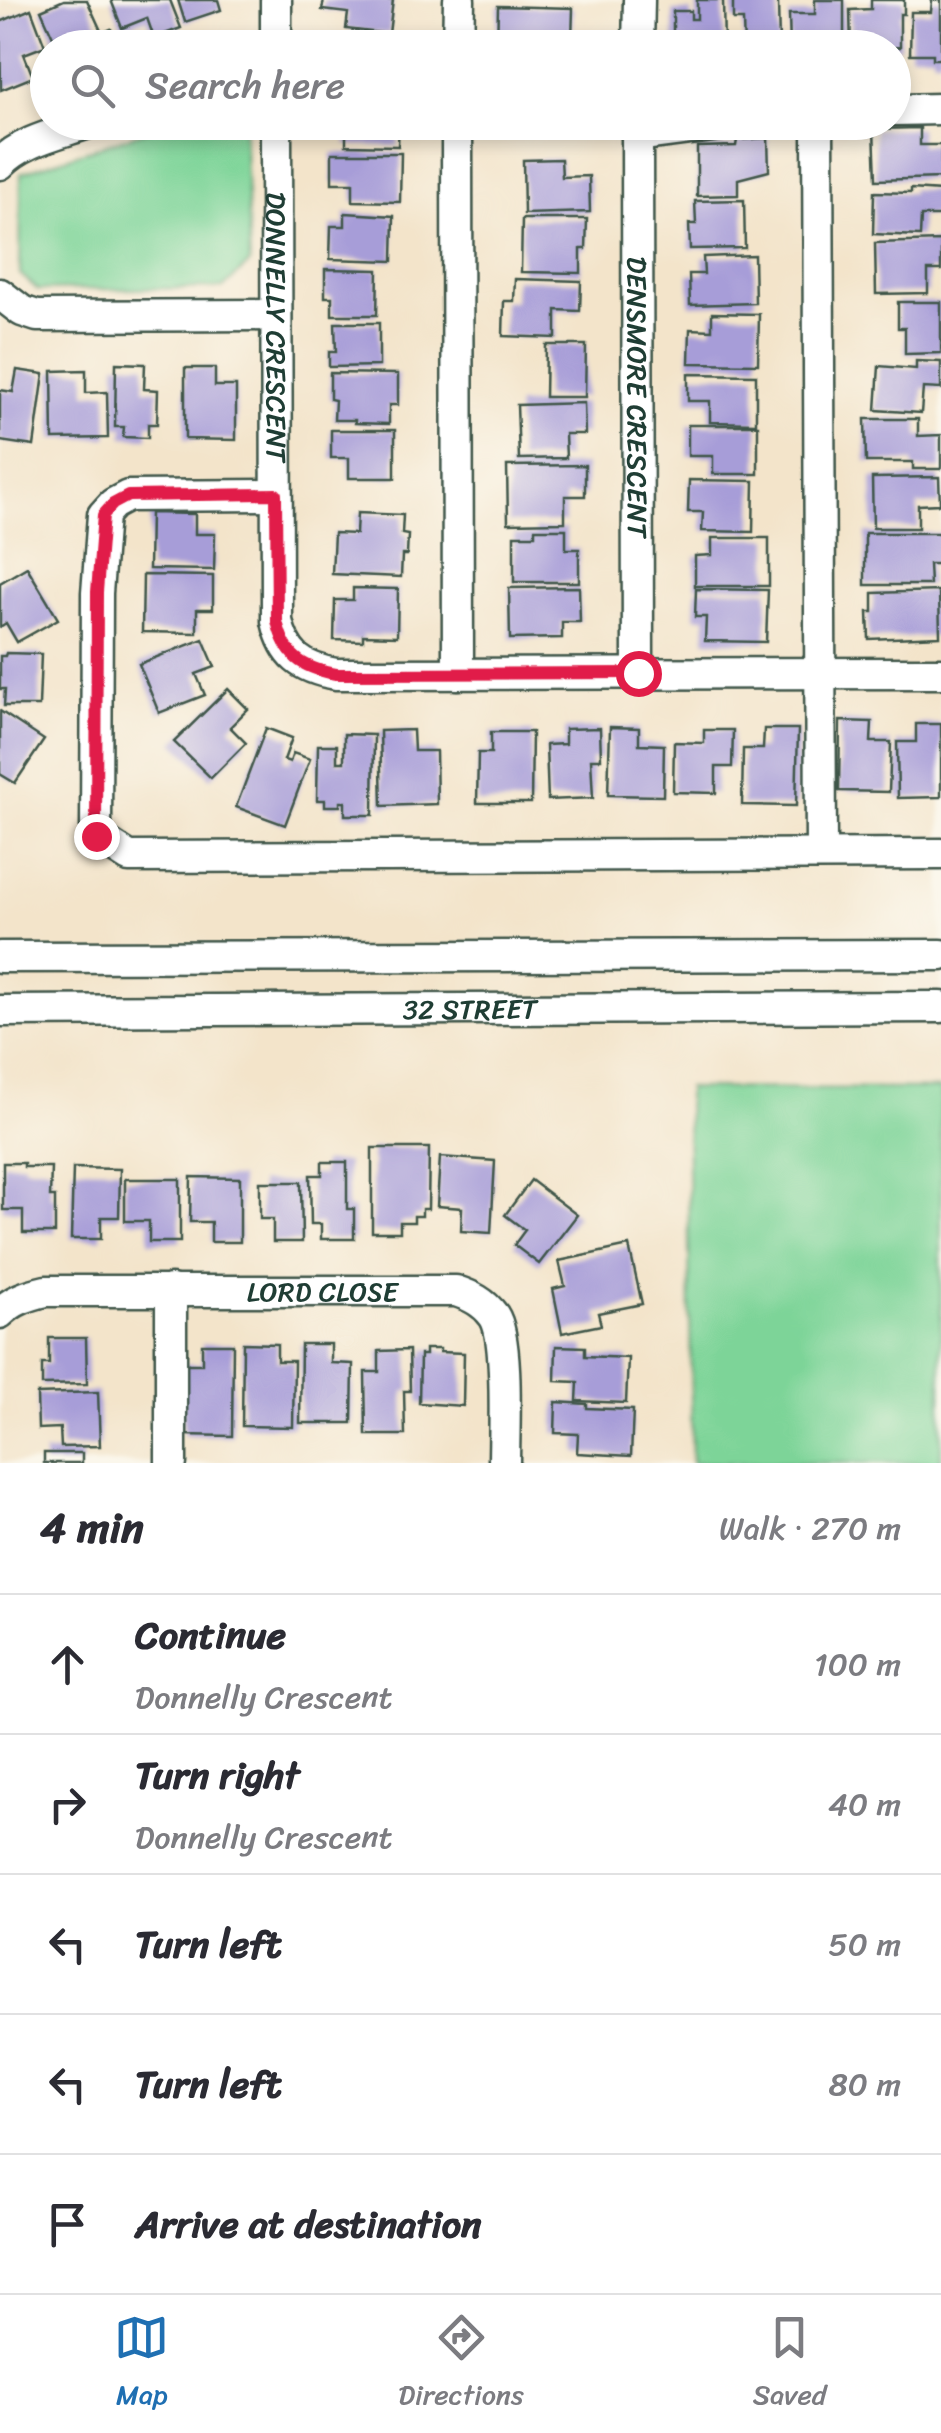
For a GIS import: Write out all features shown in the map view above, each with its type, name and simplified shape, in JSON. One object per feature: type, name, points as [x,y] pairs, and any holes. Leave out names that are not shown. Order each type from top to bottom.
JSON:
[{"type":"street","points":[[276,0],[276,30]]},
{"type":"street","points":[[458,0],[458,30]]},
{"type":"street","points":[[638,30],[639,0]]},
{"type":"street","points":[[911,110],[941,109]]},
{"type":"street","points":[[0,164],[8,155],[41,140]]},
{"type":"street","name":"DONNELLY CRESCENT","points":[[276,140],[277,621],[280,637],[290,653],[319,671],[336,674],[941,674]]},
{"type":"street","points":[[457,140],[458,674]]},
{"type":"street","name":"DENSMORE CRESCENT","points":[[637,140],[638,673]]},
{"type":"street","points":[[818,140],[822,854]]},
{"type":"street","points":[[0,294],[22,311],[37,316],[275,315]]},
{"type":"street","points":[[276,494],[128,496],[103,515],[97,592],[96,836],[129,858],[941,854]]},
{"type":"street","name":"32 STREET","points":[[0,958],[941,955]]},
{"type":"street","name":"32 STREET","points":[[0,1011],[941,1008]]},
{"type":"street","points":[[171,1290],[172,1463]]},
{"type":"street","name":"LORD CLOSE","points":[[0,1313],[13,1302],[46,1291],[456,1291],[475,1298],[496,1320],[501,1337],[504,1463]]},
{"type":"green space","points":[[119,140],[245,140],[250,263],[223,288],[38,290],[20,274],[21,173]]},
{"type":"green space","points":[[687,1088],[941,1089],[941,1463],[692,1463]]},
{"type":"building","points":[[64,0],[87,0],[101,30],[50,30],[41,10]]},
{"type":"building","points":[[111,0],[170,0],[181,28],[151,30],[147,18],[122,28]]},
{"type":"building","points":[[178,0],[218,0],[221,10],[185,22]]},
{"type":"building","points":[[324,0],[393,0],[389,30],[346,29],[348,13],[322,10]]},
{"type":"building","points":[[697,0],[723,0],[724,30],[673,30],[673,11],[691,11],[691,19],[697,19]]},
{"type":"building","points":[[733,0],[778,0],[779,30],[743,30],[743,20],[733,20]]},
{"type":"building","points":[[815,0],[844,0],[844,30],[789,30],[789,14],[815,14]]},
{"type":"building","points":[[871,0],[904,0],[900,30],[851,30],[850,10],[871,9]]},
{"type":"building","points":[[932,0],[941,0],[941,59],[933,59],[933,54],[911,54],[911,12],[931,12]]},
{"type":"building","points":[[498,6],[573,8],[572,30],[497,30]]},
{"type":"building","points":[[31,9],[39,30],[30,30],[30,52],[24,54],[30,78],[1,90],[0,22]]},
{"type":"building","points":[[911,128],[920,128],[920,145],[941,145],[941,178],[876,180],[874,140],[911,140]]},
{"type":"building","points":[[346,140],[398,140],[398,146],[346,145]]},
{"type":"building","points":[[737,140],[768,140],[769,171],[738,179],[738,195],[697,196],[697,147],[736,146]]},
{"type":"building","points":[[332,153],[401,153],[400,202],[353,201],[353,183],[332,183]]},
{"type":"building","points":[[561,159],[562,177],[589,176],[590,212],[524,214],[523,160]]},
{"type":"building","points":[[911,189],[941,191],[940,216],[921,216],[920,236],[873,234],[874,192],[911,193]]},
{"type":"building","points":[[744,200],[745,248],[690,249],[689,224],[696,224],[695,201]]},
{"type":"building","points":[[345,213],[394,216],[393,261],[330,259],[331,226],[345,226]]},
{"type":"building","points":[[522,219],[587,219],[581,273],[521,272]]},
{"type":"building","points":[[941,241],[941,270],[928,270],[928,293],[876,294],[875,243]]},
{"type":"building","points":[[754,255],[755,303],[690,305],[689,274],[704,274],[703,257]]},
{"type":"building","points":[[325,269],[378,270],[377,315],[332,315],[332,297],[325,297]]},
{"type":"building","points":[[515,279],[581,281],[580,311],[556,310],[556,338],[503,336],[504,301],[514,301]]},
{"type":"building","points":[[898,302],[941,302],[941,353],[905,354],[905,328],[898,328]]},
{"type":"building","points":[[712,313],[759,314],[758,364],[689,363],[690,329],[712,330]]},
{"type":"building","points":[[335,323],[379,323],[379,366],[329,367],[329,352],[336,352]]},
{"type":"building","points":[[546,345],[586,345],[585,397],[545,397]]},
{"type":"building","points":[[916,361],[941,362],[941,389],[923,388],[921,413],[876,410],[879,366],[916,369]]},
{"type":"building","points":[[116,363],[145,364],[144,389],[158,390],[157,424],[148,424],[148,438],[123,437],[124,427],[115,427]]},
{"type":"building","points":[[185,368],[215,368],[215,386],[236,386],[236,440],[185,439]]},
{"type":"building","points":[[17,370],[44,374],[34,446],[0,441],[0,390],[13,392]]},
{"type":"building","points":[[86,370],[86,393],[107,392],[108,438],[53,439],[52,371]]},
{"type":"building","points":[[330,373],[398,374],[398,405],[389,405],[389,424],[334,420]]},
{"type":"building","points":[[688,374],[756,375],[756,423],[710,422],[710,401],[688,401]]},
{"type":"building","points":[[584,403],[585,434],[565,434],[566,458],[519,459],[517,405]]},
{"type":"building","points":[[865,419],[918,419],[918,436],[941,435],[941,469],[913,469],[913,462],[866,462]]},
{"type":"building","points":[[688,425],[758,425],[758,474],[713,474],[713,456],[688,456]]},
{"type":"building","points":[[331,430],[395,430],[395,478],[349,478],[349,458],[331,458]]},
{"type":"building","points":[[585,465],[585,496],[565,496],[565,522],[508,523],[507,466]]},
{"type":"building","points":[[939,477],[940,504],[918,505],[918,528],[873,528],[872,478]]},
{"type":"building","points":[[689,480],[754,481],[753,532],[702,531],[703,512],[688,512]]},
{"type":"building","points":[[150,513],[195,514],[195,534],[215,534],[214,570],[149,569]]},
{"type":"building","points":[[357,513],[403,515],[402,534],[408,535],[401,577],[332,574],[334,533],[356,534]]},
{"type":"building","points":[[535,529],[566,529],[566,549],[579,549],[579,582],[514,582],[514,535],[535,535]]},
{"type":"building","points":[[865,533],[941,533],[941,564],[929,564],[930,585],[865,585]]},
{"type":"building","points":[[712,538],[769,538],[769,586],[695,586],[695,556],[712,555]]},
{"type":"building","points":[[27,567],[58,619],[17,642],[6,623],[0,627],[0,583]]},
{"type":"building","points":[[143,575],[213,576],[213,609],[197,609],[197,633],[142,632]]},
{"type":"building","points":[[579,587],[580,622],[562,622],[562,638],[510,639],[509,588]]},
{"type":"building","points":[[353,588],[398,589],[397,636],[363,635],[363,641],[334,640],[335,600],[353,600]]},
{"type":"building","points":[[696,589],[768,590],[766,642],[705,641],[706,617],[695,617]]},
{"type":"building","points":[[939,591],[940,636],[869,639],[868,612],[873,612],[873,593]]},
{"type":"building","points":[[203,639],[215,667],[196,674],[205,695],[159,713],[139,664]]},
{"type":"building","points":[[41,654],[39,706],[4,706],[0,656]]},
{"type":"building","points":[[228,689],[248,709],[230,727],[246,743],[211,778],[174,742]]},
{"type":"building","points":[[0,711],[44,740],[15,783],[0,774]]},
{"type":"building","points":[[840,721],[872,722],[871,742],[891,742],[889,792],[839,791]]},
{"type":"building","points":[[916,724],[941,724],[941,797],[898,798],[897,742],[916,742]]},
{"type":"building","points":[[610,727],[639,728],[639,744],[664,745],[663,796],[608,795]]},
{"type":"building","points":[[266,728],[292,738],[284,760],[290,762],[293,753],[310,759],[285,825],[236,807]]},
{"type":"building","points":[[600,728],[601,759],[591,759],[593,798],[548,800],[546,745],[565,744],[565,729]]},
{"type":"building","points":[[764,729],[798,729],[796,806],[742,805],[743,749],[763,749]]},
{"type":"building","points":[[413,730],[414,751],[436,751],[437,804],[382,806],[380,731]]},
{"type":"building","points":[[704,730],[733,730],[732,767],[716,767],[716,793],[673,792],[674,742],[704,743]]},
{"type":"building","points":[[491,732],[532,732],[531,803],[477,803],[478,753],[491,753]]},
{"type":"building","points":[[344,734],[374,735],[373,815],[345,815],[345,802],[325,806],[325,800],[317,800],[318,745],[337,745],[337,762],[344,762]]},
{"type":"building","points":[[372,1148],[429,1148],[428,1209],[422,1209],[422,1216],[414,1216],[414,1222],[400,1222],[400,1232],[372,1232]]},
{"type":"building","points":[[440,1157],[495,1161],[491,1233],[461,1231],[462,1208],[437,1206]]},
{"type":"building","points":[[322,1162],[347,1162],[347,1209],[354,1209],[354,1239],[321,1239],[321,1224],[311,1224],[310,1175],[322,1175]]},
{"type":"building","points":[[3,1163],[51,1167],[55,1233],[23,1233],[23,1210],[3,1210]]},
{"type":"building","points":[[73,1168],[120,1169],[119,1217],[101,1217],[101,1239],[71,1239]]},
{"type":"building","points":[[191,1177],[240,1178],[240,1242],[211,1242],[211,1222],[190,1222]]},
{"type":"building","points":[[125,1179],[180,1179],[180,1242],[149,1242],[149,1221],[125,1221]]},
{"type":"building","points":[[531,1180],[577,1215],[539,1264],[514,1245],[525,1230],[505,1215]]},
{"type":"building","points":[[260,1182],[301,1182],[302,1242],[273,1242],[273,1219],[260,1219]]},
{"type":"building","points":[[629,1246],[642,1304],[598,1313],[601,1325],[562,1333],[553,1289],[565,1286],[559,1261]]},
{"type":"building","points":[[49,1338],[86,1338],[87,1384],[42,1385],[42,1364],[49,1364]]},
{"type":"building","points":[[243,1343],[277,1344],[277,1361],[294,1361],[293,1427],[242,1426]]},
{"type":"building","points":[[202,1344],[233,1344],[232,1436],[183,1435],[184,1364],[202,1364]]},
{"type":"building","points":[[301,1344],[331,1344],[331,1363],[353,1364],[352,1423],[300,1423]]},
{"type":"building","points":[[556,1346],[585,1347],[585,1356],[628,1358],[626,1403],[577,1401],[578,1382],[555,1381]]},
{"type":"building","points":[[425,1349],[464,1353],[463,1406],[419,1403],[420,1355],[425,1355]]},
{"type":"building","points":[[409,1350],[410,1391],[404,1391],[405,1435],[366,1435],[365,1372],[379,1372],[379,1351]]},
{"type":"building","points":[[98,1392],[100,1446],[61,1447],[60,1428],[38,1429],[37,1394]]},
{"type":"building","points":[[556,1402],[633,1410],[631,1456],[577,1453],[578,1434],[555,1433]]},
{"type":"building","points":[[44,1453],[82,1453],[82,1463],[44,1463]]},
{"type":"route","points":[[96,836],[97,592],[103,515],[128,496],[276,494],[280,637],[290,653],[319,671],[638,673]]}]
